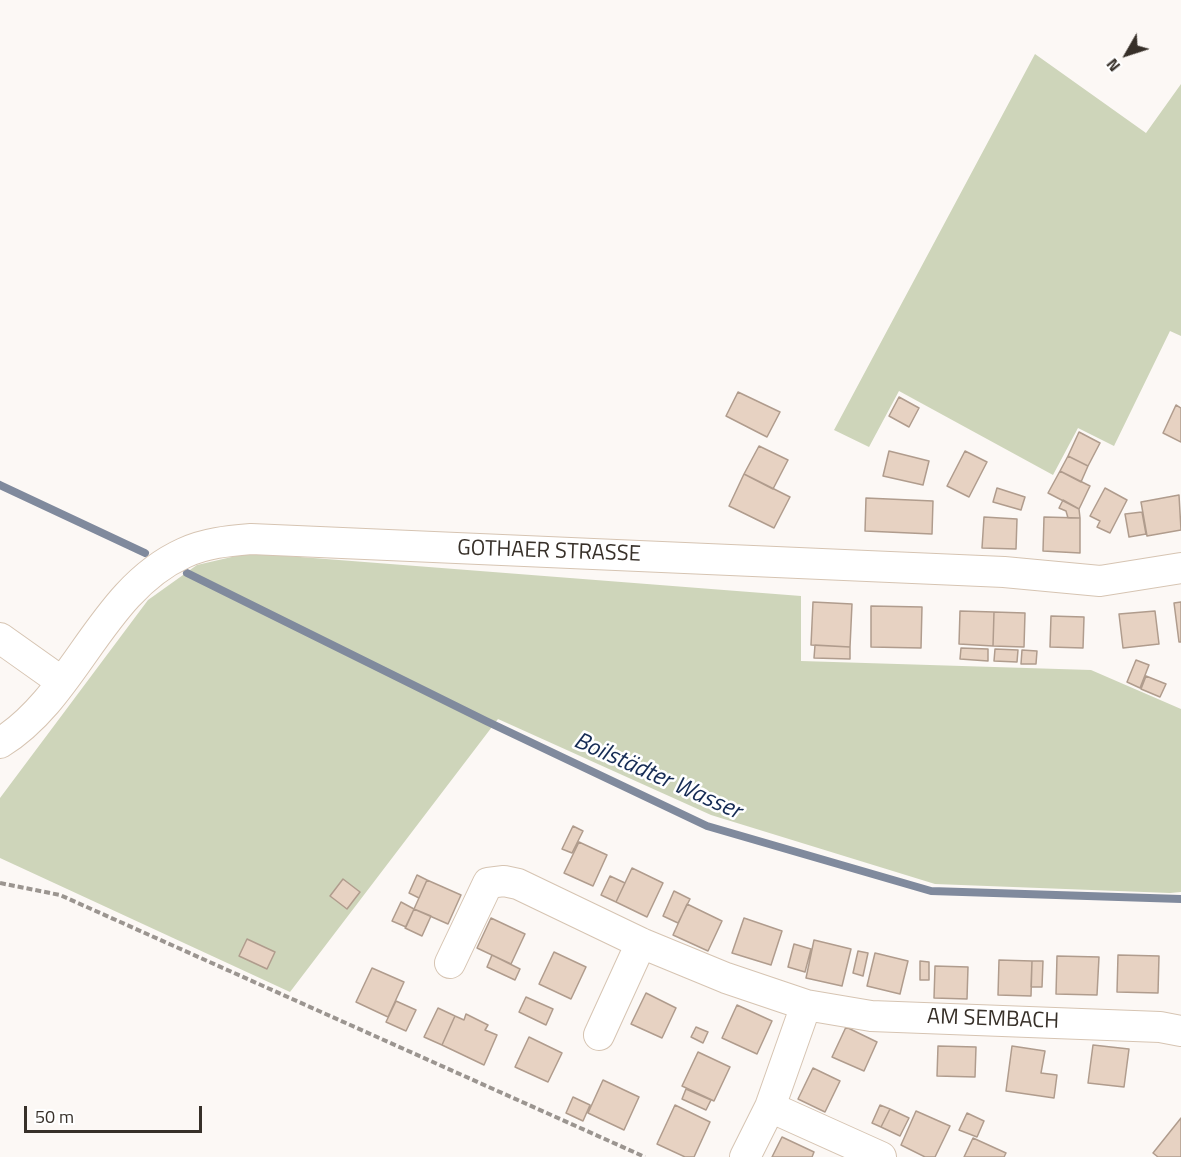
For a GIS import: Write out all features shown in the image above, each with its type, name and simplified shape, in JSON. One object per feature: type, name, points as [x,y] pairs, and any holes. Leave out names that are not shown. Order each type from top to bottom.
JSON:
[{"type":"street","name":"GOTHAER STRASSE","points":[[0,743],[33,716],[62,682],[118,605],[154,571],[186,552],[226,541],[251,539],[992,572],[1100,581],[1181,568]]},
{"type":"street","points":[[0,638],[62,682]]},
{"type":"street","name":"AM SEMBACH","points":[[450,963],[488,883],[504,881],[518,884],[641,943],[726,978],[806,1005],[871,1016],[1160,1027],[1181,1031]]},
{"type":"street","points":[[599,1035],[641,943]]},
{"type":"street","points":[[746,1157],[770,1107],[806,1005]]},
{"type":"street","points":[[770,1107],[881,1157]]},
{"type":"path","points":[[0,883],[60,895],[645,1157]]},
{"type":"green space","points":[[1035,54],[1146,133],[1181,84],[1181,336],[1170,331],[1114,446],[1078,428],[1053,475],[899,391],[869,447],[834,430]]},
{"type":"green space","points":[[249,553],[801,596],[801,661],[1091,670],[1181,709],[1181,892],[935,884],[711,815],[498,719],[290,992],[0,858],[0,798],[148,600],[197,565]]},
{"type":"building","points":[[738,392],[780,412],[767,437],[726,416]]},
{"type":"building","points":[[899,397],[919,408],[909,427],[889,416]]},
{"type":"building","points":[[1176,405],[1181,408],[1181,442],[1163,433]]},
{"type":"building","points":[[1079,432],[1100,443],[1088,466],[1068,456]]},
{"type":"building","points":[[759,446],[788,460],[773,489],[744,474]]},
{"type":"building","points":[[889,451],[929,461],[923,485],[883,476]]},
{"type":"building","points":[[965,451],[987,462],[969,497],[947,486]]},
{"type":"building","points":[[1068,456],[1088,466],[1081,482],[1060,471]]},
{"type":"building","points":[[1060,471],[1090,486],[1079,509],[1048,493]]},
{"type":"building","points":[[744,474],[790,497],[774,528],[729,506]]},
{"type":"building","points":[[997,488],[1025,497],[1021,510],[993,502]]},
{"type":"building","points":[[1105,488],[1127,500],[1110,533],[1097,527],[1100,521],[1090,516]]},
{"type":"building","points":[[1179,495],[1181,530],[1147,536],[1141,502]]},
{"type":"building","points":[[866,498],[933,501],[932,534],[865,531]]},
{"type":"building","points":[[1063,500],[1079,509],[1080,518],[1068,518],[1066,511],[1059,508]]},
{"type":"building","points":[[1142,512],[1146,534],[1129,537],[1125,514]]},
{"type":"building","points":[[984,517],[1017,519],[1016,549],[982,548]]},
{"type":"building","points":[[1044,517],[1080,518],[1080,553],[1043,551]]},
{"type":"building","points":[[813,602],[852,604],[850,647],[811,645]]},
{"type":"building","points":[[1181,602],[1181,642],[1179,642],[1174,603]]},
{"type":"building","points":[[871,606],[922,607],[921,648],[871,647]]},
{"type":"building","points":[[960,611],[994,612],[993,646],[959,644]]},
{"type":"building","points":[[1155,611],[1159,644],[1123,648],[1119,614]]},
{"type":"building","points":[[994,612],[1025,613],[1024,647],[993,646]]},
{"type":"building","points":[[1051,616],[1084,617],[1083,648],[1050,647]]},
{"type":"building","points":[[815,645],[850,647],[850,659],[814,658]]},
{"type":"building","points":[[961,648],[988,649],[988,661],[960,659]]},
{"type":"building","points":[[995,649],[1018,650],[1017,662],[994,661]]},
{"type":"building","points":[[1022,650],[1037,651],[1036,664],[1021,664]]},
{"type":"building","points":[[1136,660],[1149,665],[1140,688],[1127,682]]},
{"type":"building","points":[[1146,676],[1166,684],[1160,697],[1141,689]]},
{"type":"building","points":[[573,826],[583,831],[572,853],[562,849]]},
{"type":"building","points":[[579,842],[607,855],[593,886],[564,873]]},
{"type":"building","points":[[632,868],[663,883],[647,917],[616,902]]},
{"type":"building","points":[[417,875],[427,880],[419,898],[409,893]]},
{"type":"building","points":[[610,876],[625,883],[616,902],[601,895]]},
{"type":"building","points":[[343,879],[360,892],[347,909],[330,896]]},
{"type":"building","points":[[427,880],[461,895],[448,924],[414,909]]},
{"type":"building","points":[[674,891],[690,899],[678,923],[663,916]]},
{"type":"building","points":[[401,902],[414,909],[406,927],[392,921]]},
{"type":"building","points":[[687,904],[722,921],[708,951],[673,935]]},
{"type":"building","points":[[414,909],[431,916],[422,936],[405,928]]},
{"type":"building","points":[[491,918],[525,934],[511,964],[477,948]]},
{"type":"building","points":[[744,918],[782,931],[771,965],[732,953]]},
{"type":"building","points":[[247,939],[275,952],[267,969],[239,956]]},
{"type":"building","points":[[814,940],[851,949],[842,986],[806,978]]},
{"type":"building","points":[[794,944],[811,949],[805,972],[788,967]]},
{"type":"building","points":[[858,951],[868,953],[863,976],[853,973]]},
{"type":"building","points":[[554,952],[586,967],[571,999],[539,984]]},
{"type":"building","points":[[875,953],[908,961],[900,994],[867,986]]},
{"type":"building","points":[[492,955],[520,969],[515,980],[487,967]]},
{"type":"building","points":[[1118,955],[1159,956],[1158,993],[1117,992]]},
{"type":"building","points":[[1057,956],[1099,957],[1097,995],[1056,994]]},
{"type":"building","points":[[999,960],[1032,961],[1031,996],[998,995]]},
{"type":"building","points":[[920,961],[929,962],[929,980],[920,980]]},
{"type":"building","points":[[1032,961],[1043,961],[1042,987],[1031,987]]},
{"type":"building","points":[[935,966],[968,967],[967,999],[934,998]]},
{"type":"building","points":[[372,968],[404,982],[388,1017],[356,1002]]},
{"type":"building","points":[[646,993],[676,1008],[662,1038],[631,1024]]},
{"type":"building","points":[[526,997],[553,1009],[546,1025],[519,1012]]},
{"type":"building","points":[[396,1001],[416,1010],[406,1031],[386,1022]]},
{"type":"building","points":[[737,1005],[772,1021],[757,1054],[722,1038]]},
{"type":"building","points":[[438,1008],[455,1016],[442,1045],[424,1037]]},
{"type":"building","points":[[466,1014],[488,1025],[485,1030],[497,1035],[484,1065],[442,1045],[455,1016],[464,1020]]},
{"type":"building","points":[[696,1027],[708,1032],[703,1043],[691,1037]]},
{"type":"building","points":[[846,1027],[877,1042],[864,1071],[832,1057]]},
{"type":"building","points":[[529,1037],[562,1053],[548,1082],[515,1067]]},
{"type":"building","points":[[1093,1045],[1129,1049],[1124,1087],[1088,1083]]},
{"type":"building","points":[[938,1046],[976,1047],[975,1077],[937,1076]]},
{"type":"building","points":[[1012,1046],[1045,1051],[1041,1073],[1057,1075],[1054,1098],[1006,1091]]},
{"type":"building","points":[[698,1052],[730,1067],[714,1101],[682,1086]]},
{"type":"building","points":[[813,1068],[840,1081],[825,1112],[798,1099]]},
{"type":"building","points":[[603,1080],[639,1097],[624,1130],[588,1113]]},
{"type":"building","points":[[686,1089],[711,1100],[706,1110],[682,1099]]},
{"type":"building","points":[[573,1097],[590,1105],[583,1121],[566,1113]]},
{"type":"building","points":[[675,1105],[710,1122],[694,1157],[685,1157],[657,1144]]},
{"type":"building","points":[[880,1105],[890,1109],[881,1127],[872,1123]]},
{"type":"building","points":[[890,1109],[909,1118],[900,1136],[881,1127]]},
{"type":"building","points":[[916,1111],[950,1126],[935,1157],[925,1157],[901,1145]]},
{"type":"building","points":[[967,1113],[984,1121],[977,1137],[959,1130]]},
{"type":"building","points":[[1181,1118],[1181,1157],[1158,1157],[1153,1153]]},
{"type":"building","points":[[782,1137],[814,1152],[812,1157],[772,1157]]},
{"type":"building","points":[[973,1138],[1006,1153],[1004,1157],[964,1157]]},
{"type":"waterway","name":"Boilstädter Wasser","points":[[0,485],[145,553]]},
{"type":"waterway","name":"Boilstädter Wasser","points":[[187,573],[486,721],[707,826],[931,891],[1181,899]]}]
